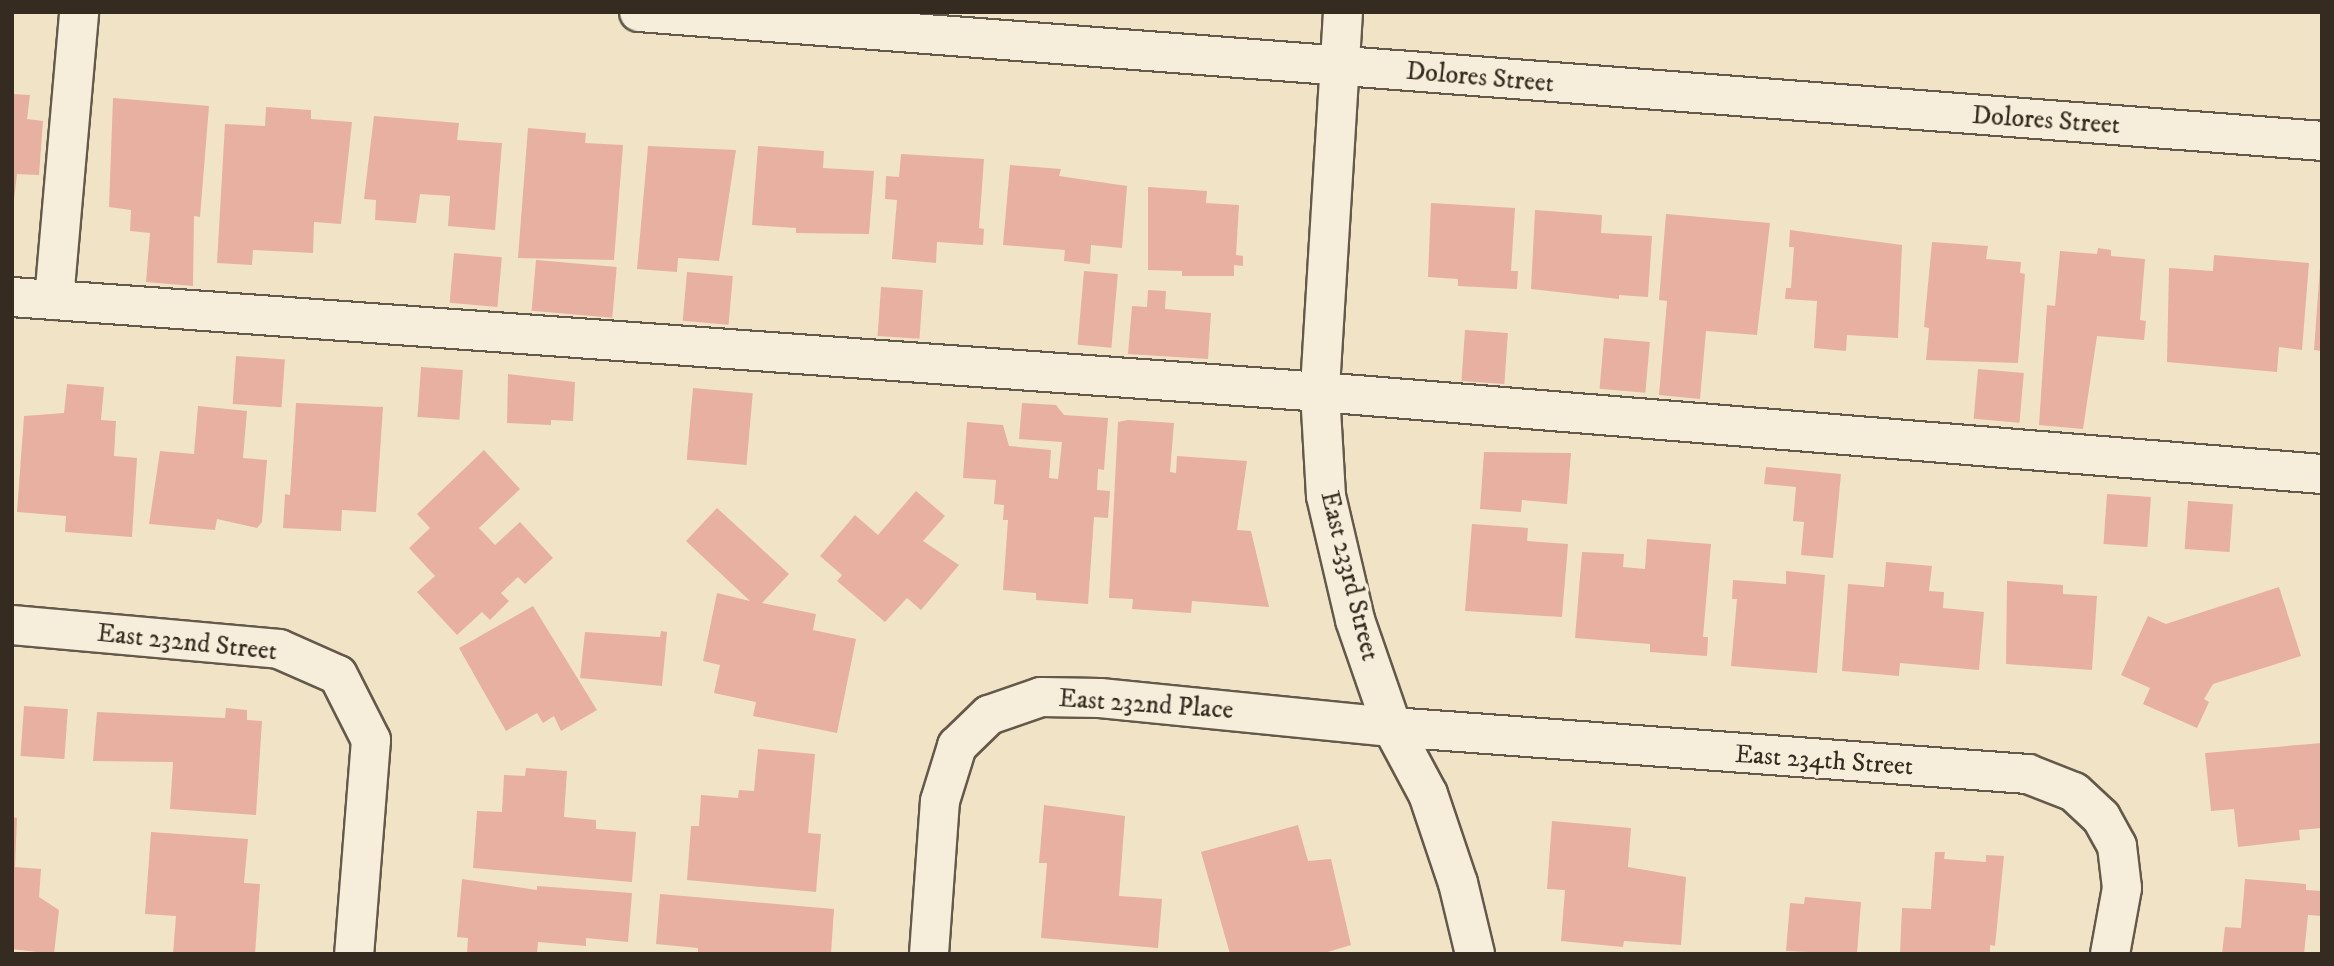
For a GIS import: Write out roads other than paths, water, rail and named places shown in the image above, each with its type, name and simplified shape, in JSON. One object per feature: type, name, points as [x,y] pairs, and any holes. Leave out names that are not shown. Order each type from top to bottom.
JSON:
[{"type":"street","points":[[54,300],[79,12]]},
{"type":"street","name":"Dolores Street","points":[[639,12],[2322,141]]},
{"type":"street","name":"East 233rd Street","points":[[1343,12],[1320,392],[1326,496],[1355,620],[1392,727],[1428,794],[1458,883],[1475,954]]},
{"type":"street","points":[[12,297],[1320,392],[2322,474]]},
{"type":"street","name":"East 232nd Street","points":[[12,625],[279,649],[338,676],[371,740],[354,954]]},
{"type":"street","name":"East 232nd Place","points":[[929,954],[940,801],[957,746],[989,715],[1041,697],[1100,698],[1392,727]]},
{"type":"street","name":"East 234th Street","points":[[1392,727],[2028,774],[2074,792],[2101,817],[2117,846],[2122,888],[2110,954]]}]
